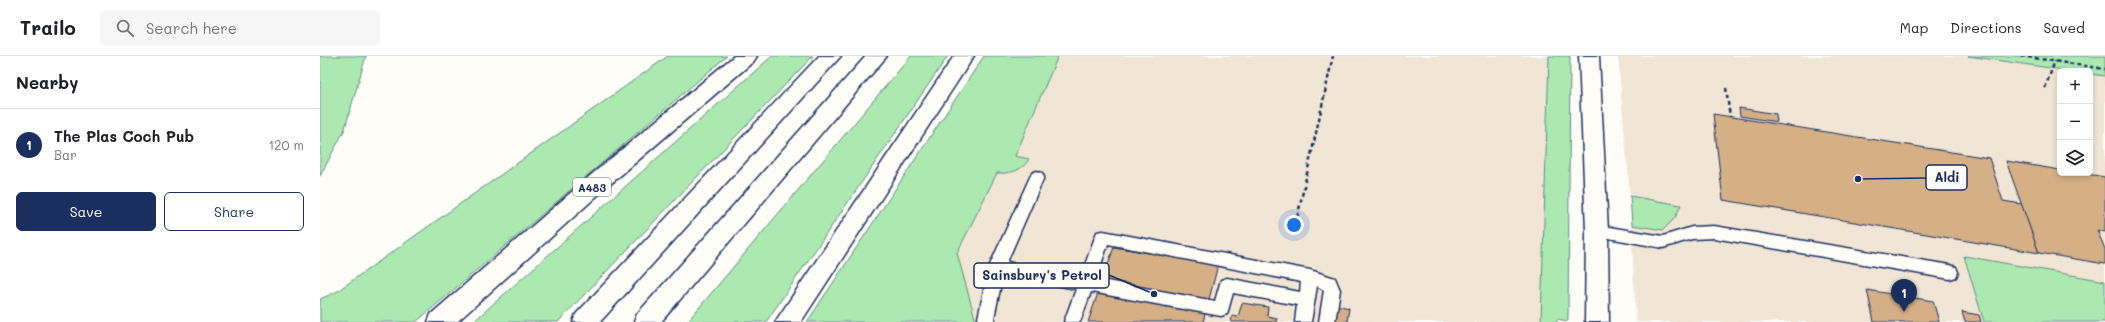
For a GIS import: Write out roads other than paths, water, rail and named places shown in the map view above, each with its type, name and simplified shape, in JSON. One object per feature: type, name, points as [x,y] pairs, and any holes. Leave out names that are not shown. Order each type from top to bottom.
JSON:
[{"type":"main road","name":"A483","points":[[440,322],[599,181],[747,56]]},
{"type":"main road","points":[[585,322],[831,56]]},
{"type":"main road","points":[[646,322],[877,56]]},
{"type":"main road","points":[[787,322],[964,56]]},
{"type":"main road","points":[[1588,56],[1597,231],[1597,322]]},
{"type":"lane","points":[[988,322],[986,318],[996,267],[1037,177]]},
{"type":"lane","points":[[1597,231],[1663,242],[1692,233],[1714,232],[1950,272]]},
{"type":"lane","points":[[1072,322],[1102,237],[1310,277],[1329,283],[1332,290],[1327,322]]},
{"type":"lane","points":[[996,267],[1086,284],[1220,316],[1227,285],[1306,300]]},
{"type":"lane","points":[[1302,322],[1310,277]]},
{"type":"place","name":"Aldi","points":[[1858,179]]},
{"type":"place","name":"Sainsbury's Petrol","points":[[1154,294]]},
{"type":"place","name":"The Plas Coch Pub","points":[[1904,312]]}]
